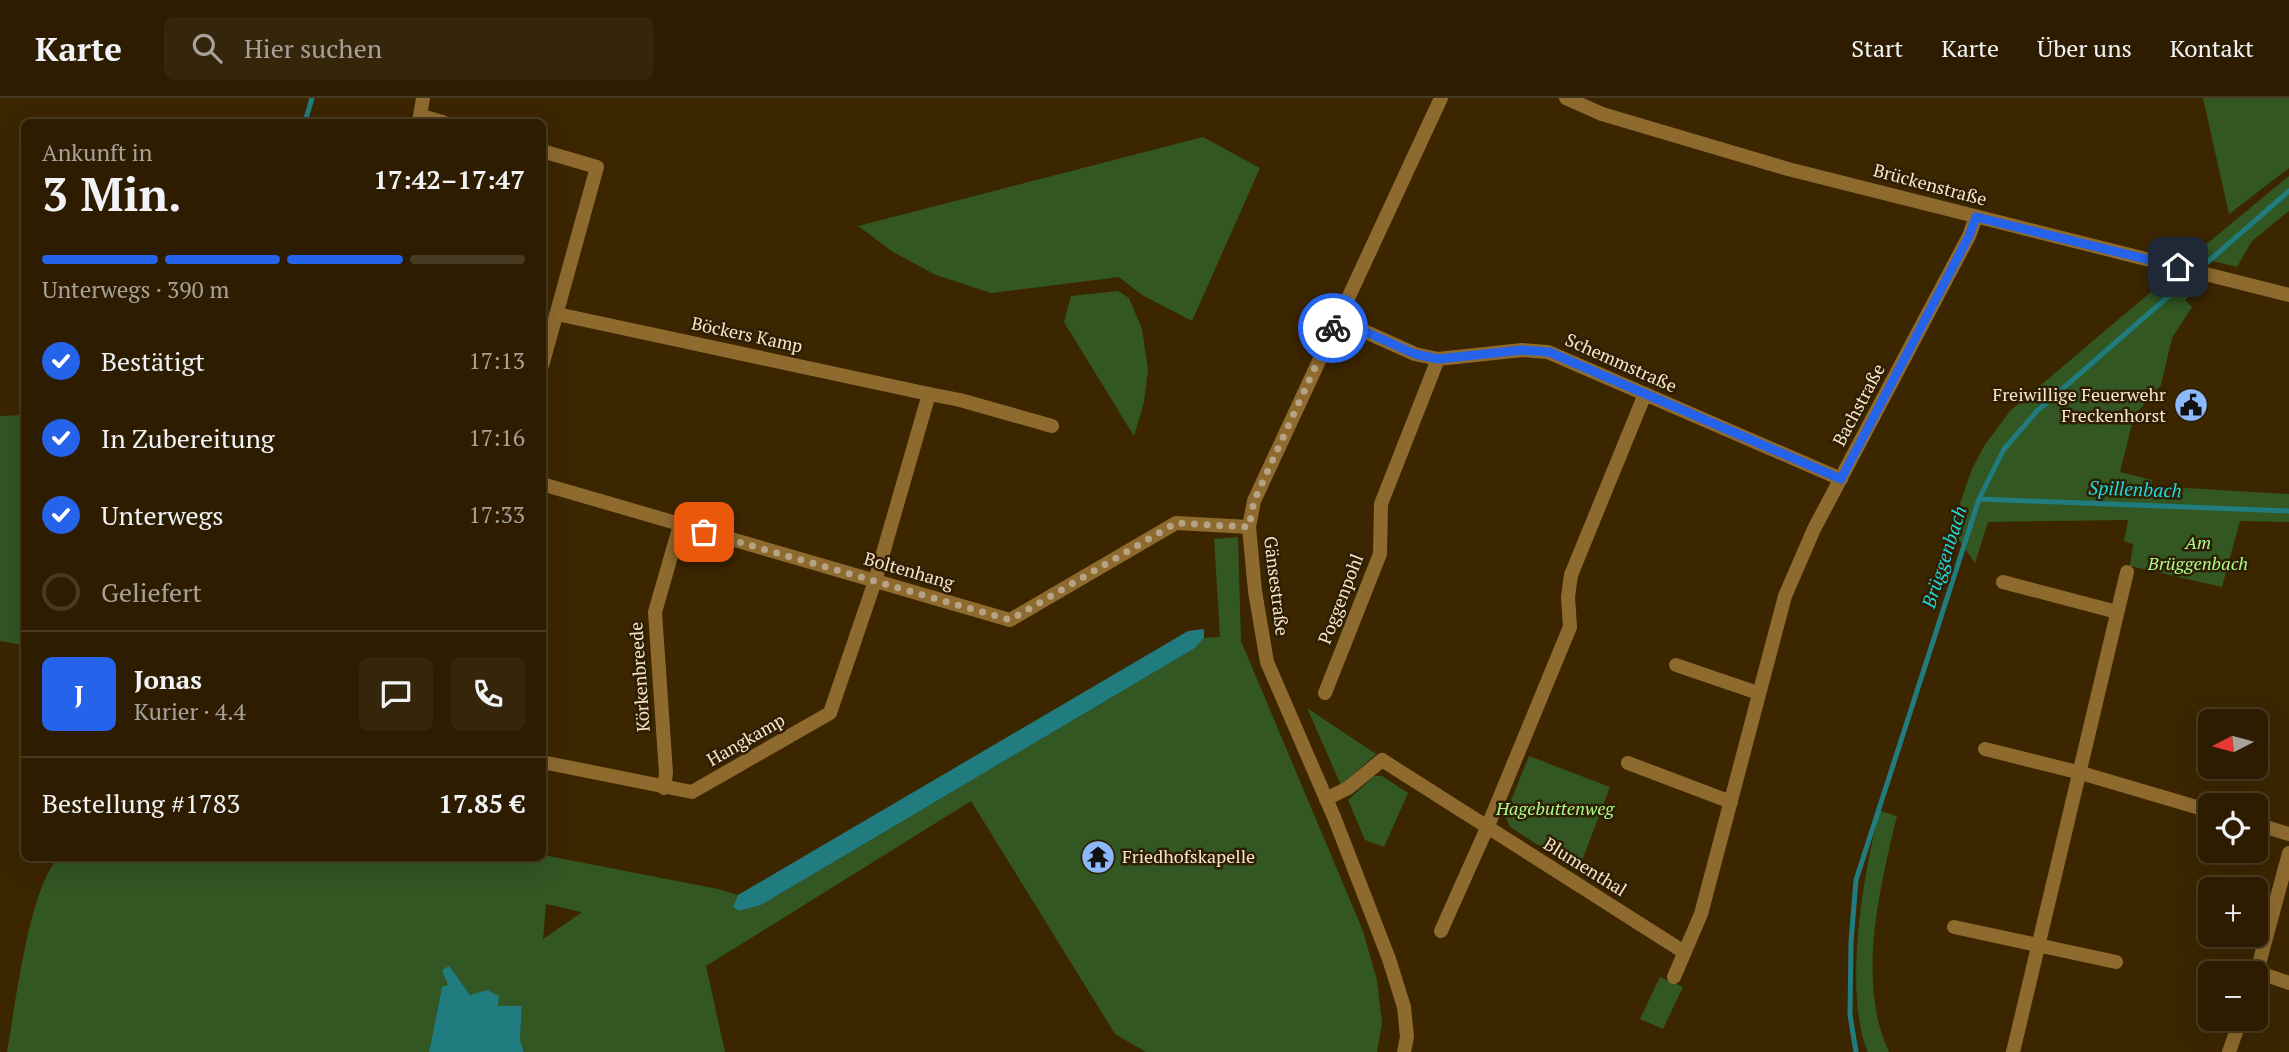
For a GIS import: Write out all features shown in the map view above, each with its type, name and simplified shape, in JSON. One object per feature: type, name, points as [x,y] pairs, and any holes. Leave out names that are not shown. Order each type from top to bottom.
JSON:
[{"type":"street","points":[[420,119],[423,98]]},
{"type":"street","name":"Gänsestraße","points":[[1404,1052],[1404,1007],[1362,884],[1267,662],[1255,590],[1249,527],[1254,501],[1441,98]]},
{"type":"street","name":"Brückenstraße","points":[[1566,98],[1602,114],[1788,169],[2289,295]]},
{"type":"street","points":[[546,152],[597,167],[546,352]]},
{"type":"street","name":"Bachstraße","points":[[1674,977],[1701,914],[1785,596],[1814,529],[1969,236],[1976,217]]},
{"type":"street","name":"Böckers Kamp","points":[[557,314],[960,400],[1052,426]]},
{"type":"street","name":"Schemmstraße","points":[[1337,319],[1415,354],[1438,359],[1522,350],[1549,352],[1841,479]]},
{"type":"street","name":"Poggenpohl","points":[[1325,693],[1380,554],[1381,504],[1438,359]]},
{"type":"street","points":[[875,581],[929,394]]},
{"type":"street","points":[[1441,931],[1487,828],[1570,627],[1568,597],[1571,575],[1645,394]]},
{"type":"street","name":"Boltenhang","points":[[546,485],[1010,620],[1176,523],[1249,527]]},
{"type":"street","name":"Körkenbreede","points":[[664,788],[666,774],[655,612],[680,524]]},
{"type":"street","points":[[2013,1052],[2127,572]]},
{"type":"street","name":"Hangkamp","points":[[546,763],[664,788],[695,791],[830,713],[875,581]]},
{"type":"street","points":[[2003,582],[2117,612]]},
{"type":"street","points":[[1676,665],[1758,693]]},
{"type":"street","points":[[1985,749],[2081,773],[2198,807]]},
{"type":"street","name":"Blumenthal","points":[[1326,799],[1348,788],[1382,760],[1684,951]]},
{"type":"street","points":[[1628,763],[1731,802]]},
{"type":"street","points":[[2268,828],[2289,834]]},
{"type":"street","points":[[2259,961],[2289,853]]},
{"type":"street","points":[[1954,927],[2116,962]]},
{"type":"street","points":[[2268,977],[2289,983]]},
{"type":"street","points":[[2229,1052],[2236,1031]]},
{"type":"green space","points":[[2203,98],[2289,98],[2289,168],[2229,214]]},
{"type":"green space","points":[[1203,137],[1260,168],[1192,321],[1142,295],[1119,277],[991,293],[936,275],[893,252],[858,226]]},
{"type":"green space","points":[[2289,176],[2289,211],[2252,241],[2237,267],[2192,256]]},
{"type":"green space","name":"Am Brüggenbach","points":[[2165,280],[2199,288],[2185,300],[2192,307],[2172,338],[2161,385],[2134,416],[2120,472],[2152,480],[2151,486],[2289,494],[2289,522],[2240,521],[2222,587],[2130,566],[2133,544],[2124,541],[2128,520],[1988,522],[1975,563],[1951,529],[1972,469],[1984,446],[2010,411]]},
{"type":"green space","points":[[1118,291],[1129,298],[1142,329],[1148,370],[1144,402],[1134,436],[1064,322],[1071,296]]},
{"type":"green space","points":[[21,415],[21,644],[0,641],[0,416]]},
{"type":"green space","points":[[1238,537],[1241,641],[1363,931],[1377,980],[1382,1023],[1377,1052],[1146,1052],[1115,1034],[971,801],[706,966],[725,1052],[524,1052],[520,1040],[522,1006],[498,1006],[449,985],[442,987],[429,1052],[7,1052],[31,922],[48,874],[56,861],[546,861],[546,856],[718,889],[738,895],[733,906],[739,911],[761,905],[1195,648],[1204,638],[1220,637],[1214,539]],"holes":[[[546,904],[581,913],[543,939]]]},
{"type":"green space","points":[[1307,708],[1376,754],[1341,785]]},
{"type":"green space","name":"Hagebuttenweg","points":[[1529,756],[1610,787],[1578,871],[1510,827],[1506,818]]},
{"type":"green space","points":[[1374,776],[1382,776],[1408,793],[1384,847],[1365,840],[1348,800]]},
{"type":"green space","points":[[1880,811],[1897,816],[1874,934],[1874,996],[1879,1025],[1889,1052],[1868,1052],[1861,1028],[1856,967],[1862,898]]},
{"type":"green space","points":[[1660,977],[1683,987],[1663,1029],[1640,1019]]},
{"type":"water","points":[[1204,629],[1204,638],[1195,648],[761,905],[739,911],[733,907],[738,895],[1188,631]]},
{"type":"water","points":[[449,966],[470,995],[487,990],[499,996],[498,1006],[522,1006],[520,1040],[524,1052],[429,1052],[442,987],[448,985],[442,970]]},
{"type":"waterway","points":[[306,119],[312,98]]},
{"type":"waterway","name":"Brüggenbach","points":[[1856,1052],[1850,1015],[1851,942],[1856,880],[1979,499],[2004,449],[2037,411],[2289,191]]},
{"type":"waterway","name":"Spillenbach","points":[[1979,499],[2289,511]]},
{"type":"way so far","points":[[704,532],[1010,620],[1176,523],[1249,527],[1254,501],[1333,328]]},
{"type":"place","name":"Freiwillige Feuerwehr Freckenhorst","points":[[2191,405]]},
{"type":"place","name":"Friedhofskapelle","points":[[1098,857]]},
{"type":"route","points":[[1333,328],[1337,319],[1415,354],[1438,359],[1522,350],[1549,352],[1841,479],[1969,236],[1976,217],[2178,267]]}]
